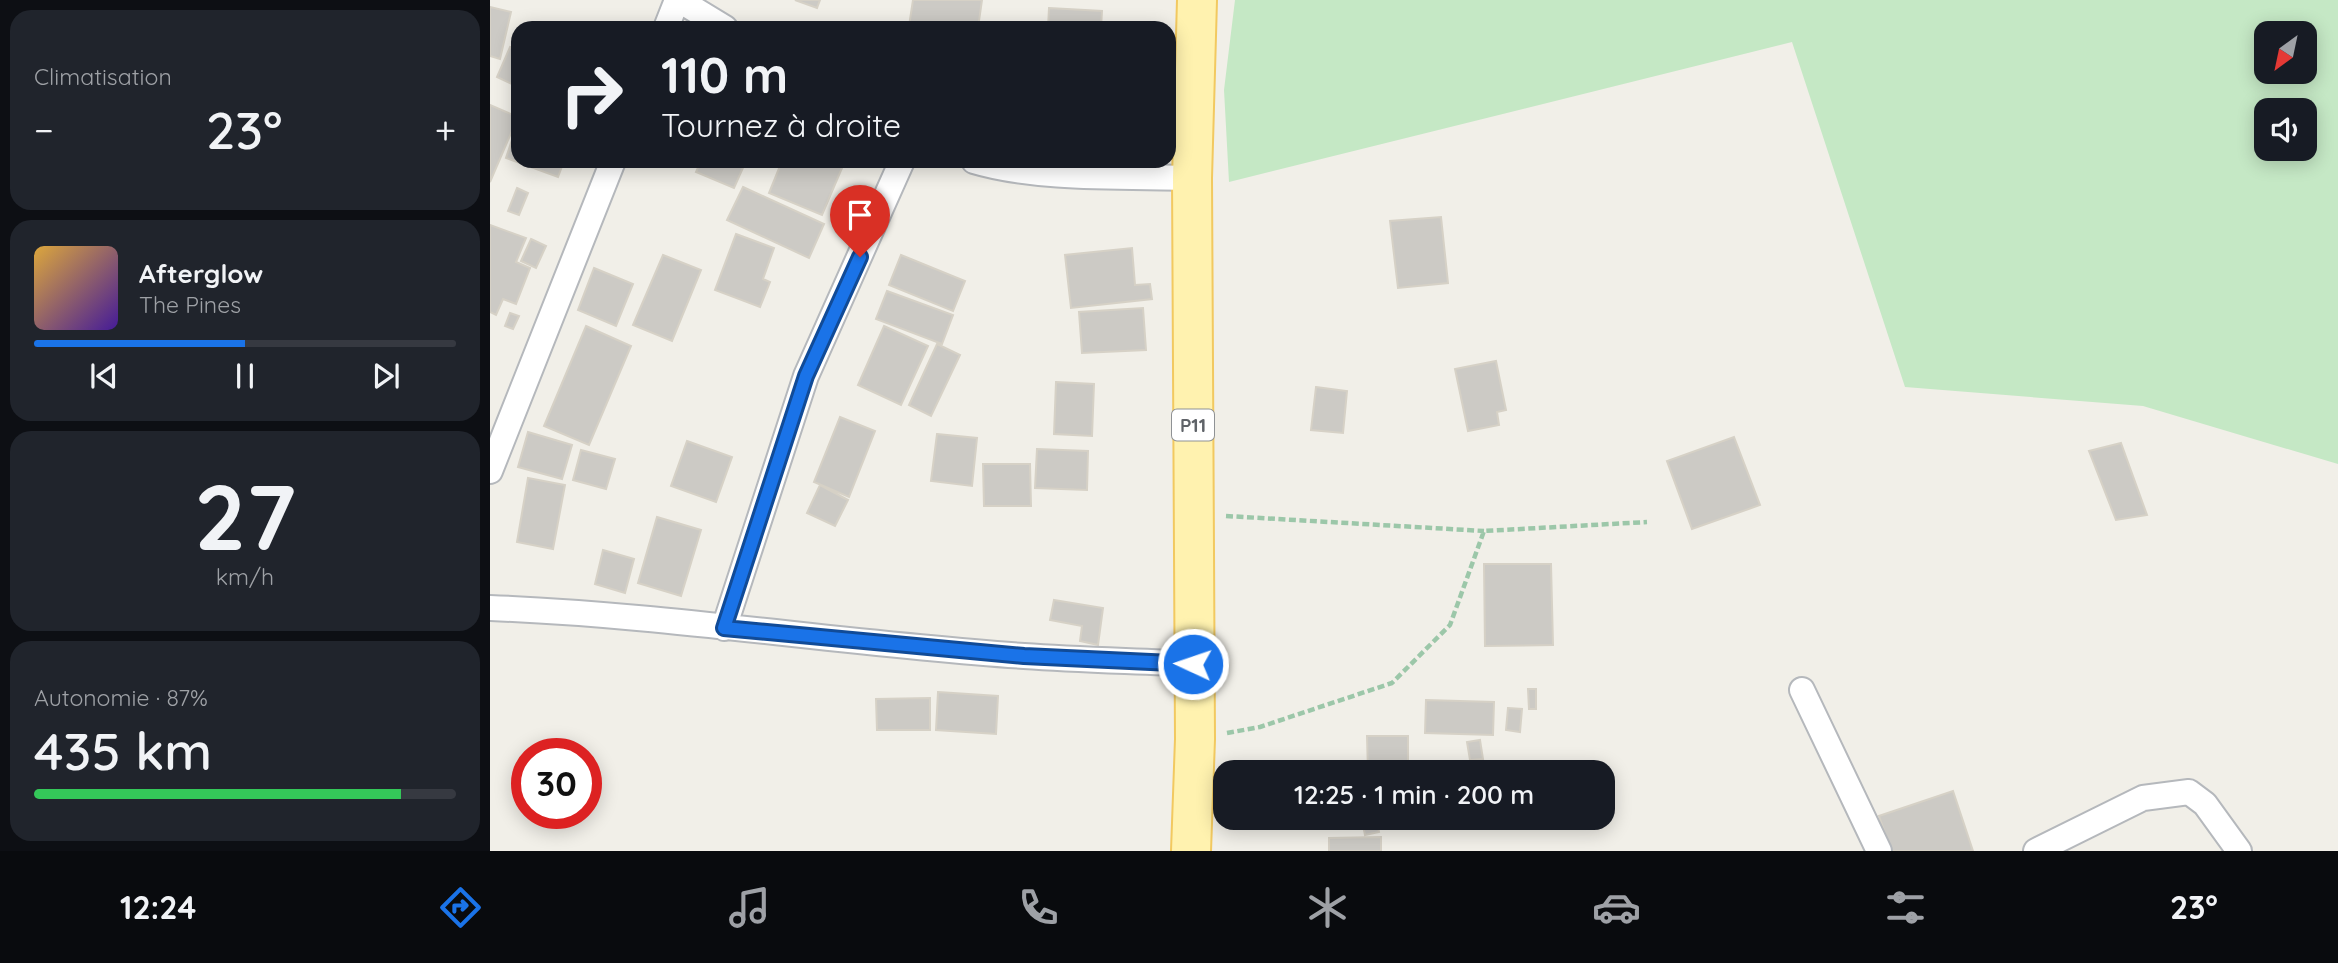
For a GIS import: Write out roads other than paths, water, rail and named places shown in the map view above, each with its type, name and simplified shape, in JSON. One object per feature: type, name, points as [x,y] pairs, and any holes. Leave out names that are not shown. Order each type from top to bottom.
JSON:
[{"type":"main road","name":"P11","points":[[1191,851],[1195,739],[1192,178],[1197,0]]},
{"type":"street","points":[[669,21],[678,0],[713,21]]},
{"type":"street","points":[[490,471],[610,168]]},
{"type":"street","points":[[724,628],[806,376],[899,168]]},
{"type":"street","points":[[1008,168],[1041,173],[1192,178]]},
{"type":"street","points":[[490,608],[597,613],[724,628],[1024,656],[1193,664]]},
{"type":"street","points":[[1802,690],[1879,851]]},
{"type":"street","points":[[2036,851],[2143,798],[2189,792],[2205,804],[2239,851]]}]
